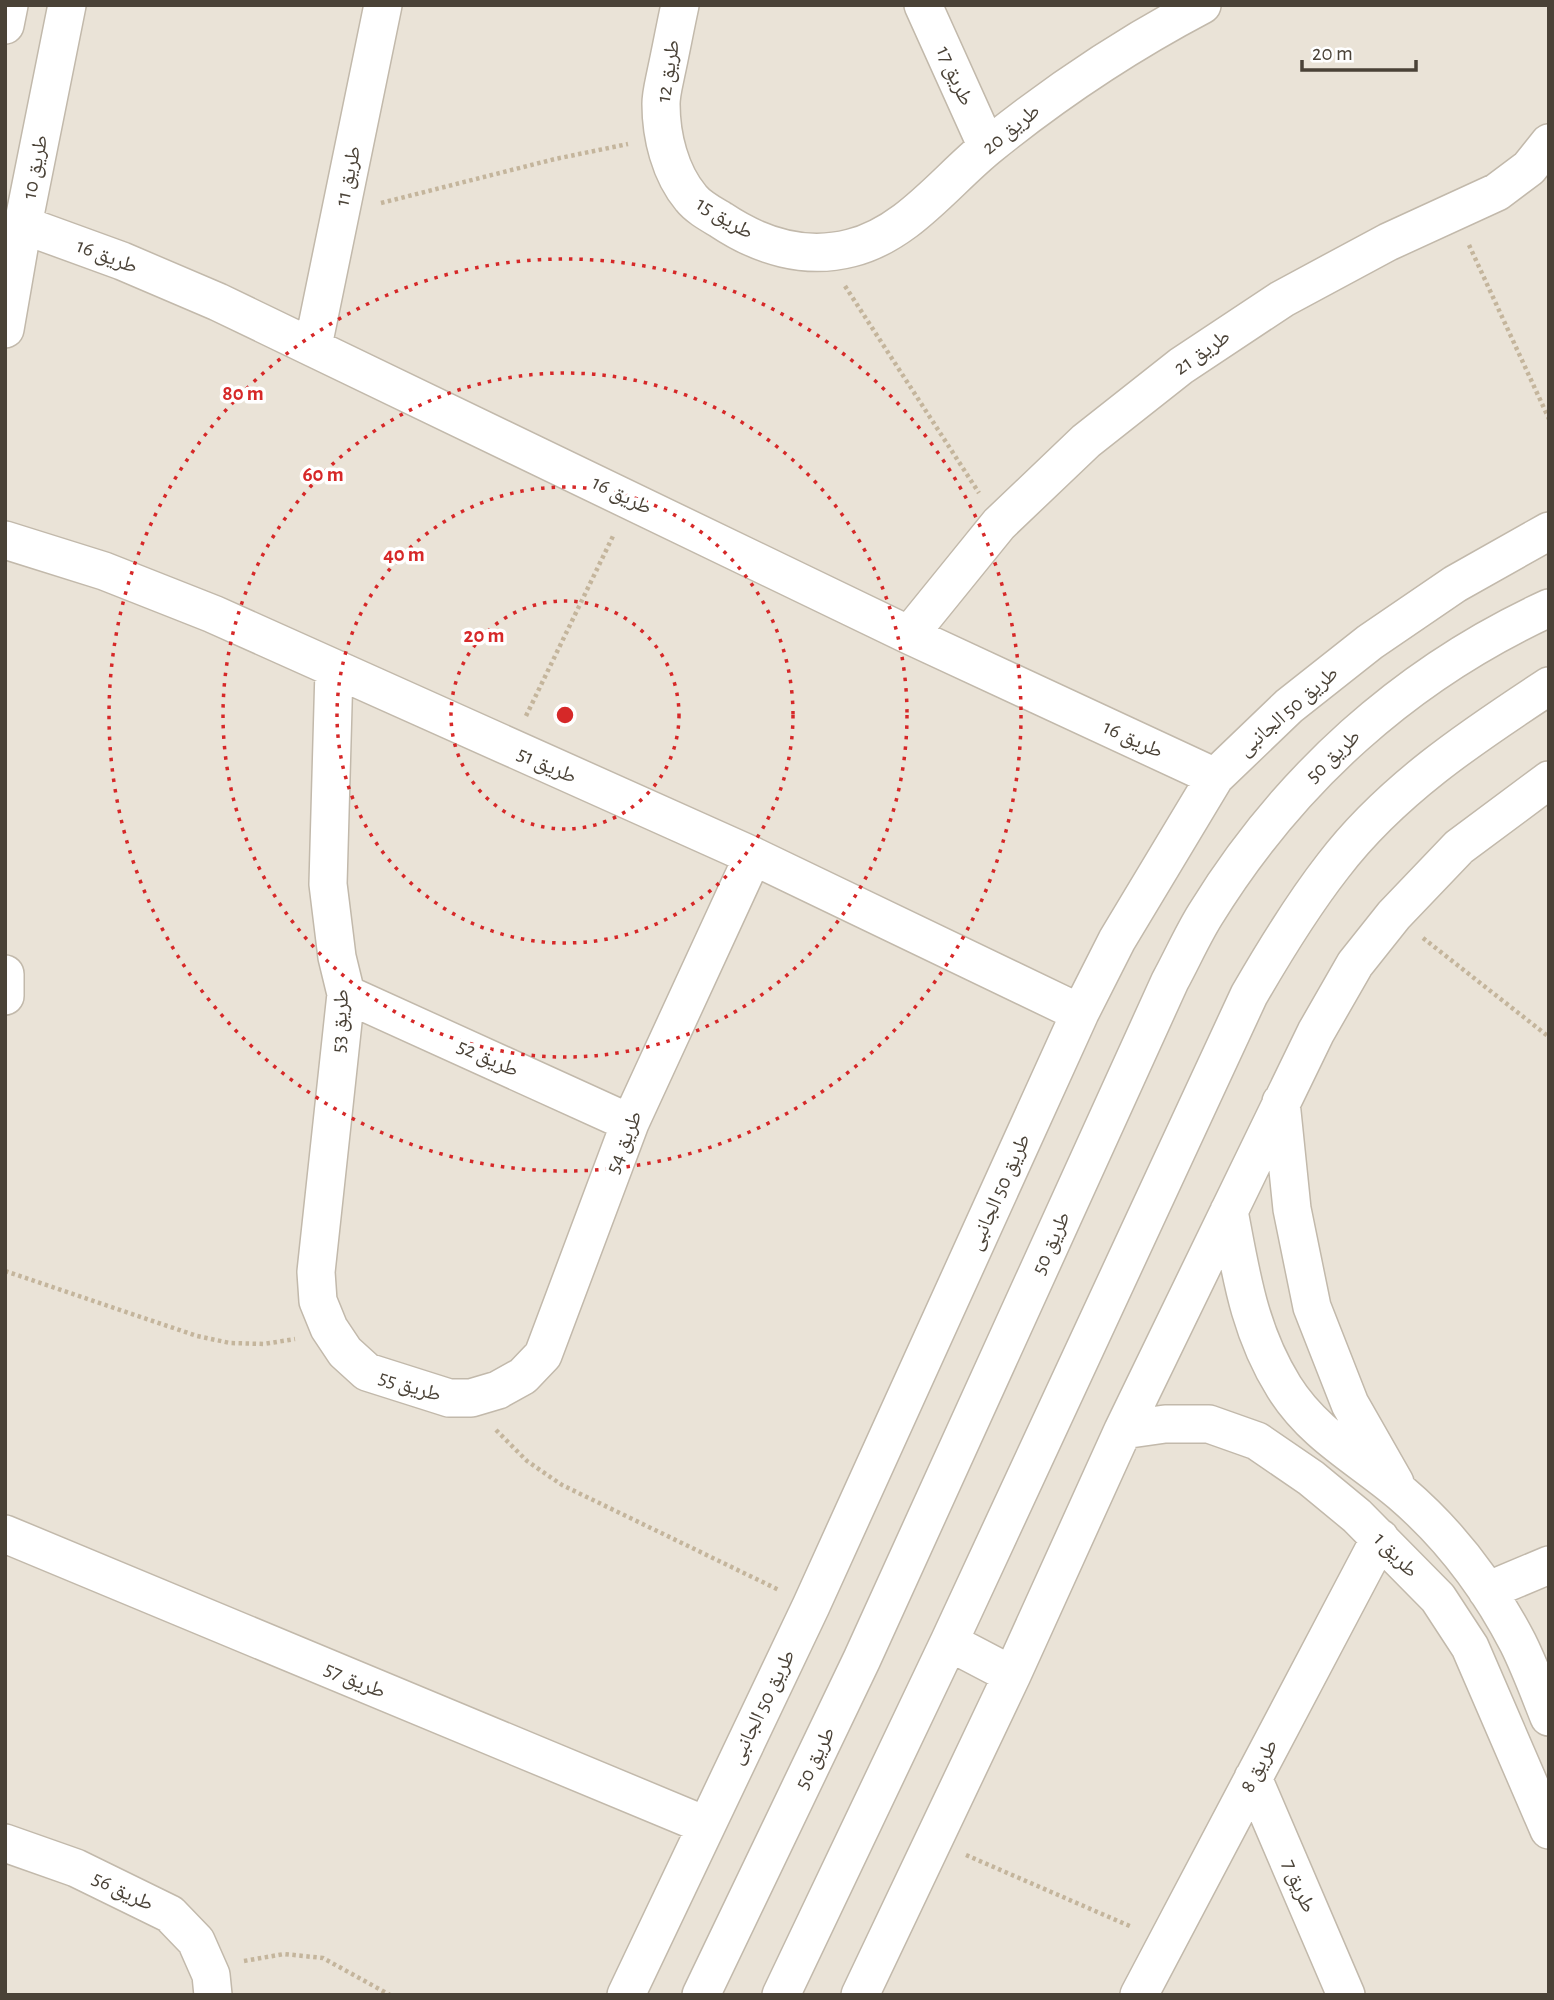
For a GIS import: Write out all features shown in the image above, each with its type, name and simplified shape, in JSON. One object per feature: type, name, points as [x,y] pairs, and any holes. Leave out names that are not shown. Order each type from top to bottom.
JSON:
[{"type":"street","points":[[5,25],[9,5]]},
{"type":"street","name":"طريق 10","points":[[5,329],[67,5]]},
{"type":"street","name":"طريق 11","points":[[313,346],[383,5]]},
{"type":"street","name":"طريق 12","points":[[663,137],[661,102],[680,5]]},
{"type":"street","name":"طريق 17","points":[[923,5],[988,147]]},
{"type":"street","name":"طريق 20","points":[[823,253],[852,248],[879,238],[904,222],[988,147],[1064,87],[1146,34],[1202,5]]},
{"type":"street","name":"طريق 15","points":[[663,137],[674,169],[691,200],[723,222],[758,239],[794,252],[823,253]]},
{"type":"street","name":"طريق 21","points":[[909,635],[999,524],[1086,441],[1181,366],[1282,299],[1388,242],[1497,192],[1529,169],[1549,142]]},
{"type":"street","name":"طريق 16","points":[[23,225],[122,261],[313,346],[909,635],[1215,777]]},
{"type":"street","name":"طريق 50 الجانبى","points":[[626,1995],[811,1606],[1080,1013],[1117,940],[1215,777],[1289,706],[1370,642],[1455,584],[1549,531]]},
{"type":"street","name":"طريق 51","points":[[5,540],[104,571],[213,614],[753,856],[1080,1013]]},
{"type":"street","name":"طريق 50","points":[[701,1995],[862,1659],[1170,981],[1204,917],[1244,856],[1289,799],[1340,747],[1395,700],[1455,658],[1518,622],[1549,608]]},
{"type":"street","name":"طريق 53","points":[[329,1328],[318,1301],[316,1272],[346,994],[337,957],[328,884],[334,670]]},
{"type":"street","points":[[781,1995],[949,1642],[1249,995],[1288,927],[1334,863],[1387,806],[1447,755],[1549,686]]},
{"type":"street","points":[[860,1995],[1012,1675],[1123,1430],[1316,1032],[1356,964],[1394,915],[1459,847],[1549,780]]},
{"type":"street","name":"طريق 54","points":[[471,1398],[498,1390],[523,1376],[543,1355],[630,1123],[753,856]]},
{"type":"street","points":[[5,974],[5,996]]},
{"type":"street","name":"طريق 52","points":[[346,994],[630,1123]]},
{"type":"street","points":[[1281,1102],[1292,1209],[1312,1307],[1350,1404],[1401,1493]]},
{"type":"street","points":[[1229,1210],[1247,1306],[1263,1349],[1285,1389],[1314,1424],[1348,1455],[1401,1493],[1447,1538],[1487,1591],[1518,1644],[1549,1717]]},
{"type":"street","name":"طريق 55","points":[[329,1328],[345,1352],[367,1372],[449,1398],[471,1398]]},
{"type":"street","name":"طريق 1","points":[[1123,1430],[1165,1424],[1209,1423],[1257,1441],[1311,1478],[1357,1516],[1438,1598],[1470,1647],[1549,1830]]},
{"type":"street","name":"طريق 57","points":[[5,1534],[705,1825]]},
{"type":"street","name":"طريق 8","points":[[1139,1995],[1380,1538]]},
{"type":"street","points":[[1487,1591],[1549,1565]]},
{"type":"street","points":[[949,1642],[1012,1675]]},
{"type":"street","name":"طريق 7","points":[[1253,1778],[1346,1995]]},
{"type":"street","name":"طريق 56","points":[[5,1843],[76,1868],[170,1914],[196,1941],[212,1985]]},
{"type":"path","points":[[340,214],[446,184],[663,137]]},
{"type":"path","points":[[1453,211],[1549,419]]},
{"type":"path","points":[[823,253],[999,524]]},
{"type":"path","points":[[510,748],[631,499]]},
{"type":"path","points":[[1394,915],[1549,1037]]},
{"type":"path","points":[[5,1271],[197,1336],[230,1343],[264,1344],[297,1339],[329,1328]]},
{"type":"path","points":[[471,1398],[527,1461],[562,1485],[811,1606]]},
{"type":"path","points":[[933,1841],[1166,1942]]},
{"type":"path","points":[[212,1985],[247,1960],[284,1954],[323,1958],[390,1995]]},
{"type":"shaded area","points":[[5,5],[1549,5],[1549,1995],[5,1995]]}]
